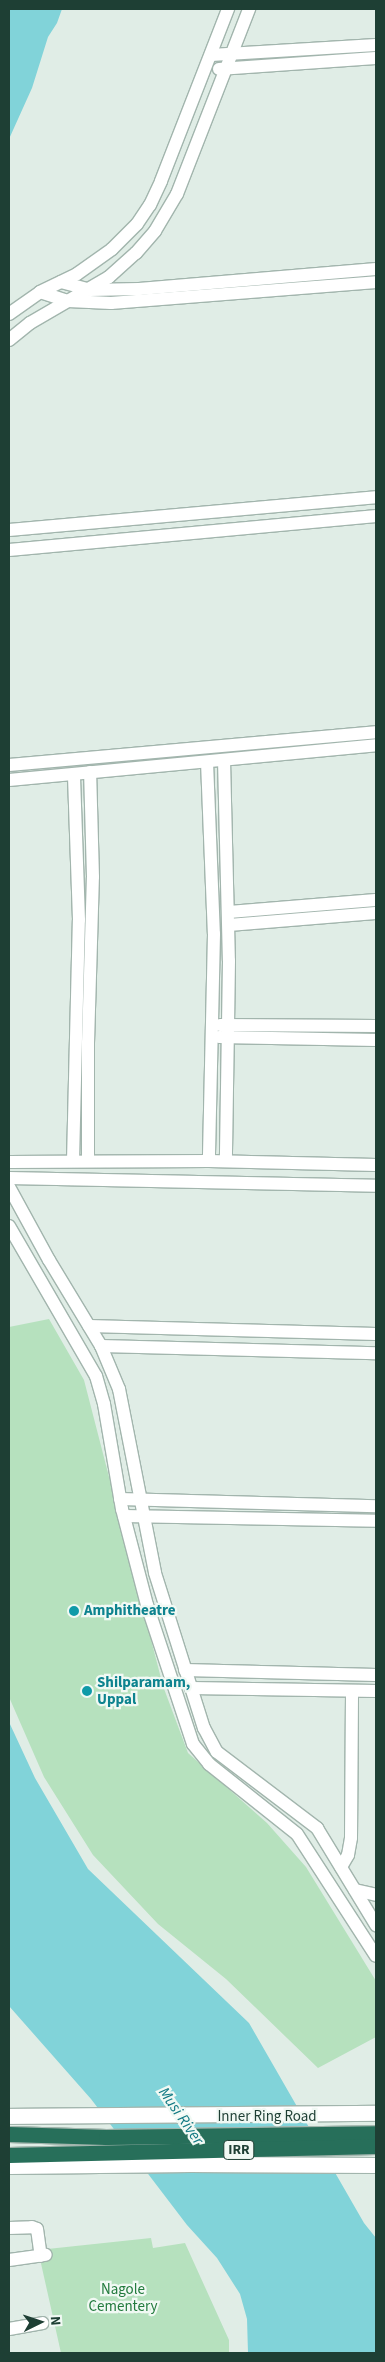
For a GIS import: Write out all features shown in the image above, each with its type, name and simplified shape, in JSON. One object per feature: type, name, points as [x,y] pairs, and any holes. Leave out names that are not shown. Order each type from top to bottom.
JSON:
[{"type":"highway","name":"Inner Ring Road","points":[[9,2134],[106,2136],[376,2133]]},
{"type":"highway","name":"Inner Ring Road","points":[[9,2155],[371,2146]]},
{"type":"street","points":[[9,314],[40,292],[77,274],[112,249],[137,224],[150,204],[161,181],[228,9]]},
{"type":"street","points":[[9,340],[30,322],[90,290],[122,265],[155,231],[177,194],[249,9]]},
{"type":"street","points":[[211,55],[376,46]]},
{"type":"street","points":[[206,69],[376,58]]},
{"type":"street","points":[[61,282],[90,290],[139,289],[376,269]]},
{"type":"street","points":[[40,292],[68,301],[111,302],[376,282]]},
{"type":"street","points":[[9,530],[376,497]]},
{"type":"street","points":[[9,550],[376,516]]},
{"type":"street","points":[[9,765],[376,732]]},
{"type":"street","points":[[9,780],[376,745]]},
{"type":"street","points":[[224,760],[229,919],[226,1161]]},
{"type":"street","points":[[207,762],[214,934],[213,1031],[208,1161]]},
{"type":"street","points":[[80,1161],[88,1043],[93,877],[90,772]]},
{"type":"street","points":[[74,774],[80,920],[80,1161],[96,1181]]},
{"type":"street","points":[[229,919],[376,900]]},
{"type":"street","points":[[229,919],[376,912]]},
{"type":"street","points":[[213,1031],[376,1026]]},
{"type":"street","points":[[227,1031],[376,1040]]},
{"type":"street","points":[[114,1181],[138,1161]]},
{"type":"street","points":[[144,1182],[167,1161]]},
{"type":"street","points":[[9,1162],[226,1161],[376,1165]]},
{"type":"street","points":[[9,1178],[376,1186]]},
{"type":"street","points":[[9,1187],[101,1346],[119,1389],[139,1500],[144,1515],[155,1573],[204,1728],[217,1752],[317,1828],[376,1925]]},
{"type":"street","points":[[9,1226],[96,1376],[104,1404],[120,1499],[147,1605],[193,1744],[209,1764],[297,1834],[376,1956]]},
{"type":"street","points":[[89,1326],[376,1334]]},
{"type":"street","points":[[101,1346],[376,1352]]},
{"type":"street","points":[[120,1499],[376,1506]]},
{"type":"street","points":[[124,1516],[376,1521]]},
{"type":"street","points":[[185,1670],[376,1675]]},
{"type":"street","points":[[236,1689],[239,1672]]},
{"type":"street","points":[[191,1688],[376,1691]]},
{"type":"street","points":[[341,1867],[348,1855],[351,1838],[352,1691]]},
{"type":"street","points":[[297,1834],[299,1813]]},
{"type":"street","points":[[355,1890],[376,1895]]},
{"type":"street","points":[[9,2116],[376,2113]]},
{"type":"street","points":[[9,2166],[190,2164],[376,2165]]},
{"type":"street","points":[[9,2228],[32,2227],[37,2230],[44,2255],[9,2260]]},
{"type":"street","points":[[9,2329],[42,2323]]},
{"type":"green space","name":"Shilparamam, Uppal","points":[[49,1319],[84,1380],[163,1686],[188,1753],[267,1823],[306,1867],[376,1981],[376,2037],[318,2068],[226,1979],[158,1924],[93,1855],[44,1777],[9,1697],[9,1327]]},
{"type":"green space","name":"Nagole Cementery","points":[[151,2238],[153,2248],[185,2243],[229,2340],[229,2353],[61,2353],[38,2250]]},
{"type":"water","points":[[9,9],[62,9],[57,23],[48,37],[32,88],[9,139]]},
{"type":"water","name":"Musi River","points":[[9,1722],[35,1778],[88,1869],[249,2023],[364,2223],[376,2238],[376,2353],[248,2353],[247,2319],[240,2294],[217,2258],[187,2225],[91,2099],[9,2006]]},
{"type":"place","name":"Amphitheatre","points":[[74,1611]]},
{"type":"place","name":"Shilparamam, Uppal","points":[[87,1691]]}]
